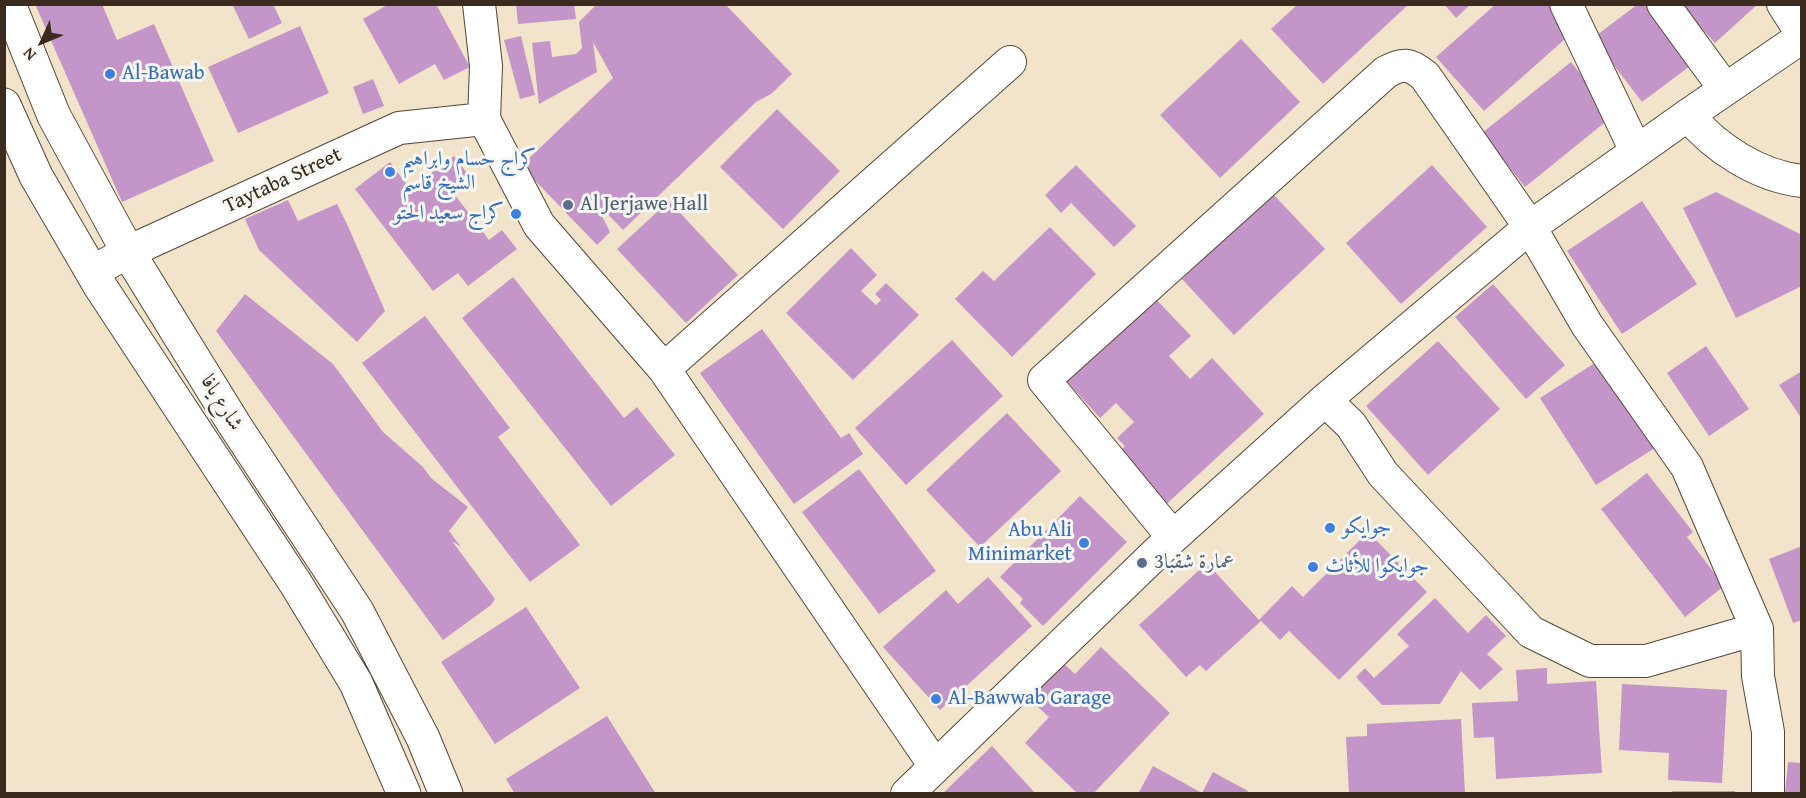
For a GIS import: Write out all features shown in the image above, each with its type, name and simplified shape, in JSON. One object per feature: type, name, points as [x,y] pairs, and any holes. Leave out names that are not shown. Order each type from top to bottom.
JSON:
[{"type":"main road","name":"شارع يافا","points":[[9,4],[54,116],[128,252],[234,424],[357,611],[423,738],[446,794]]},
{"type":"main road","name":"شارع يافا","points":[[4,105],[36,176],[92,272],[296,584],[350,673],[404,794]]},
{"type":"street","points":[[479,4],[486,66],[484,119],[538,225],[664,369],[935,766]]},
{"type":"street","points":[[1663,4],[1725,89]]},
{"type":"street","points":[[907,794],[1173,537],[1325,400],[1530,227],[1802,35],[1783,4]]},
{"type":"street","points":[[1576,9],[1636,151]]},
{"type":"street","points":[[664,369],[1010,62]]},
{"type":"street","points":[[1173,537],[1044,380],[1386,72],[1400,64],[1414,68],[1425,76],[1530,227],[1587,325],[1687,467],[1757,629],[1758,676],[1768,732],[1768,794]]},
{"type":"street","points":[[1688,115],[1701,131],[1740,159],[1786,179],[1802,181]]},
{"type":"street","name":"Taytaba Street","points":[[92,272],[128,252],[399,128],[484,119]]},
{"type":"street","points":[[1325,400],[1351,425],[1383,474],[1531,632],[1590,661],[1646,660],[1757,629]]},
{"type":"building","points":[[35,4],[102,4],[117,40],[154,24],[214,161],[122,202]]},
{"type":"building","points":[[232,4],[273,4],[282,23],[249,39]]},
{"type":"building","points":[[389,4],[436,4],[470,67],[444,80],[435,64],[399,84],[363,19]]},
{"type":"building","points":[[516,4],[574,4],[576,19],[518,24]]},
{"type":"building","points":[[597,4],[725,4],[792,74],[771,94],[756,102],[623,230],[602,208],[598,208],[610,232],[597,245],[521,166],[613,78],[593,42],[597,72],[539,104],[532,43],[550,41],[552,57],[576,54],[582,48],[579,22]]},
{"type":"building","points":[[1298,4],[1409,4],[1323,84],[1271,29]]},
{"type":"building","points":[[1444,4],[1471,4],[1456,18]]},
{"type":"building","points":[[1496,4],[1551,4],[1574,31],[1484,111],[1436,57]]},
{"type":"building","points":[[1638,4],[1644,4],[1690,66],[1642,102],[1593,38]]},
{"type":"building","points":[[1680,4],[1758,4],[1715,43]]},
{"type":"building","points":[[300,26],[329,93],[238,133],[208,67]]},
{"type":"building","points":[[521,36],[535,95],[520,99],[504,40]]},
{"type":"building","points":[[1241,39],[1300,102],[1220,178],[1160,115]]},
{"type":"building","points":[[1571,62],[1614,115],[1525,187],[1482,133]]},
{"type":"building","points":[[373,79],[384,106],[363,114],[353,87]]},
{"type":"building","points":[[777,109],[840,171],[783,229],[720,167]]},
{"type":"building","points":[[454,156],[473,181],[455,195],[489,240],[502,230],[517,249],[468,286],[458,273],[433,291],[355,189],[390,162],[410,189]]},
{"type":"building","points":[[1076,165],[1136,226],[1114,247],[1071,203],[1061,213],[1045,195]]},
{"type":"building","points":[[1432,165],[1487,227],[1401,304],[1346,243]]},
{"type":"building","points":[[1716,192],[1802,235],[1802,286],[1736,318],[1683,208]]},
{"type":"building","points":[[1273,194],[1325,249],[1234,335],[1182,279]]},
{"type":"building","points":[[288,200],[298,221],[337,204],[347,224],[385,311],[357,342],[259,250],[245,219]]},
{"type":"building","points":[[669,201],[738,275],[686,323],[617,249]]},
{"type":"building","points":[[1642,201],[1697,284],[1622,334],[1567,251]]},
{"type":"building","points":[[1050,227],[1096,274],[1012,357],[955,299],[983,271],[994,281]]},
{"type":"building","points":[[851,248],[877,275],[861,291],[876,305],[881,300],[875,294],[886,283],[919,315],[853,380],[786,313]]},
{"type":"building","points":[[513,277],[624,418],[637,407],[675,455],[611,506],[462,318]]},
{"type":"building","points":[[1493,284],[1565,365],[1526,399],[1455,317]]},
{"type":"building","points":[[245,294],[333,364],[383,432],[423,467],[431,478],[468,507],[449,531],[461,547],[452,541],[495,599],[491,605],[443,640],[216,331]]},
{"type":"building","points":[[1151,294],[1191,336],[1169,356],[1190,379],[1212,358],[1264,414],[1161,509],[1114,457],[1125,446],[1117,438],[1134,422],[1116,403],[1100,418],[1062,376]]},
{"type":"building","points":[[425,316],[510,428],[498,437],[580,545],[530,582],[362,363]]},
{"type":"building","points":[[762,329],[841,438],[849,433],[863,454],[794,504],[700,373]]},
{"type":"building","points":[[952,340],[1003,396],[906,485],[855,428]]},
{"type":"building","points":[[1438,341],[1500,409],[1428,475],[1366,406]]},
{"type":"building","points":[[1706,346],[1749,409],[1709,436],[1667,373]]},
{"type":"building","points":[[1598,361],[1655,448],[1596,485],[1540,398]]},
{"type":"building","points":[[1802,371],[1802,419],[1779,385]]},
{"type":"building","points":[[1007,413],[1061,471],[980,547],[926,490]]},
{"type":"building","points":[[859,469],[936,571],[879,614],[802,512]]},
{"type":"building","points":[[1647,473],[1693,532],[1687,537],[1724,586],[1685,617],[1601,509]]},
{"type":"building","points":[[1080,496],[1127,542],[1043,626],[1020,603],[1023,599],[1000,577]]},
{"type":"building","points":[[1368,532],[1427,592],[1339,680],[1289,631],[1280,640],[1261,621],[1206,671],[1200,665],[1186,677],[1139,625],[1207,563],[1259,620],[1292,586],[1303,597]]},
{"type":"building","points":[[1802,546],[1802,620],[1793,623],[1769,559]]},
{"type":"building","points":[[988,577],[1032,626],[940,710],[883,647],[946,590],[958,604]]},
{"type":"building","points":[[1435,598],[1468,633],[1486,615],[1506,636],[1487,654],[1503,669],[1480,690],[1461,671],[1440,704],[1382,705],[1356,677],[1365,668],[1374,678],[1409,646],[1397,634]]},
{"type":"building","points":[[526,607],[580,688],[495,744],[441,662]]},
{"type":"building","points":[[1101,647],[1170,713],[1093,794],[1078,794],[1025,743],[1049,717],[1029,699],[1063,663],[1075,674]]},
{"type":"building","points":[[1547,668],[1547,684],[1596,681],[1602,773],[1496,779],[1494,737],[1474,738],[1472,703],[1518,701],[1516,670]]},
{"type":"building","points":[[1622,684],[1727,690],[1722,783],[1668,780],[1669,753],[1619,750]]},
{"type":"building","points":[[607,716],[656,794],[515,794],[506,779]]},
{"type":"building","points":[[1461,719],[1465,793],[1349,794],[1346,737],[1367,736],[1367,724]]},
{"type":"building","points":[[992,746],[1036,794],[942,794]]},
{"type":"building","points":[[1788,762],[1802,763],[1802,794],[1785,794]]},
{"type":"building","points":[[1153,766],[1202,793],[1213,772],[1248,791],[1246,794],[1138,794]]},
{"type":"building","points":[[1672,791],[1735,791],[1735,794],[1672,794]]},
{"type":"place","name":"Al-Bawab","points":[[110,74]]},
{"type":"place","name":"كراج حسام وابراهيم الشيخ قاسم","points":[[390,172]]},
{"type":"place","name":"Al Jerjawe Hall","points":[[568,205]]},
{"type":"place","name":"كراج سعيد الحتو","points":[[516,214]]},
{"type":"place","name":"جوايكو","points":[[1330,528]]},
{"type":"place","name":"Abu Ali Minimarket","points":[[1084,543]]},
{"type":"place","name":"عمارة شقبا3","points":[[1142,563]]},
{"type":"place","name":"جوايكوا للأثاث","points":[[1313,567]]},
{"type":"place","name":"Al-Bawwab Garage","points":[[936,699]]}]
